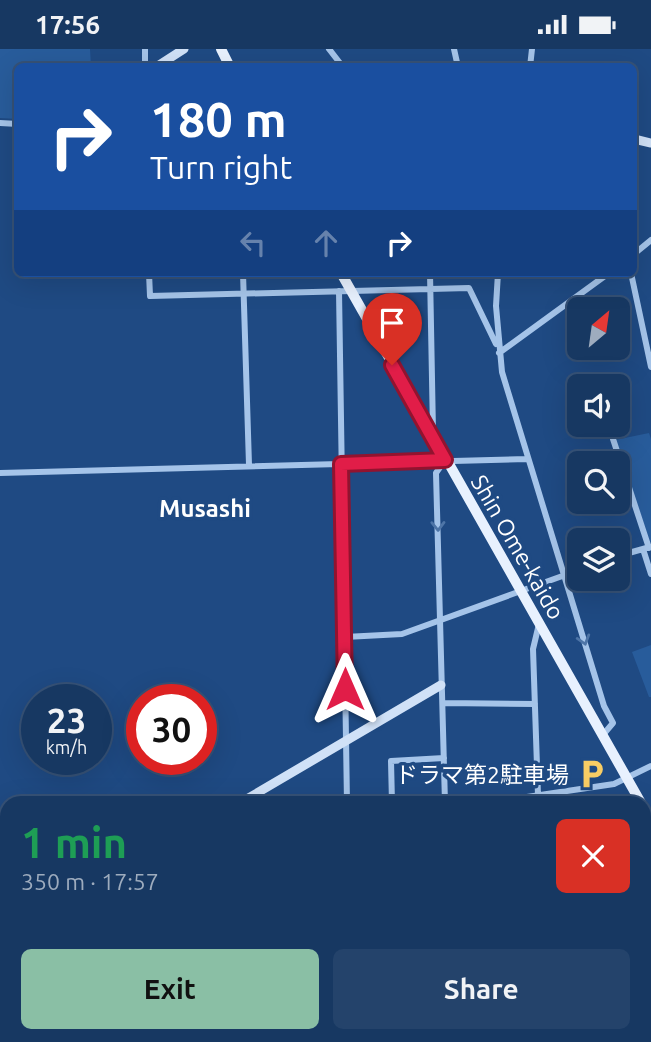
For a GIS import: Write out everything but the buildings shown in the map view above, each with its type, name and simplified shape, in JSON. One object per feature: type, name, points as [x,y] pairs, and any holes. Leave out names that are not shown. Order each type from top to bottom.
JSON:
[{"type":"main road","name":"Shin Ome-kaido","points":[[343,277],[432,439],[628,779],[634,796]]},
{"type":"street","points":[[162,63],[184,49]]},
{"type":"street","points":[[329,49],[340,63]]},
{"type":"street","points":[[637,252],[651,240]]},
{"type":"street","points":[[149,277],[150,296],[469,288],[499,350]]},
{"type":"street","points":[[243,277],[249,465]]},
{"type":"street","points":[[430,277],[435,418],[432,439]]},
{"type":"street","points":[[497,277],[495,296],[499,350],[527,459],[604,706],[613,723],[602,736]]},
{"type":"street","points":[[499,350],[603,277]]},
{"type":"street","points":[[632,277],[651,367]]},
{"type":"street","points":[[339,292],[347,796]]},
{"type":"street","points":[[613,439],[648,548],[651,574]]},
{"type":"street","points":[[0,473],[527,459]]},
{"type":"street","points":[[445,460],[436,474],[445,796]]},
{"type":"street","points":[[630,553],[648,548]]},
{"type":"street","points":[[345,638],[385,637],[440,621],[567,574]]},
{"type":"street","points":[[538,795],[533,649],[539,624]]},
{"type":"street","points":[[252,796],[441,685]]},
{"type":"street","points":[[443,703],[535,704]]},
{"type":"street","points":[[392,796],[391,761],[444,758]]},
{"type":"street","points":[[532,796],[595,787],[628,779],[651,766]]},
{"type":"shaded area","points":[[0,49],[90,49],[91,63],[14,63],[14,119],[0,118]]},
{"type":"shaded area","points":[[649,433],[651,439],[651,544],[630,483],[630,451],[619,451],[615,440]]},
{"type":"shaded area","points":[[651,645],[651,697],[649,697],[632,652]]},
{"type":"place","name":"ドラマ第2駐車場","points":[[592,774]]},
{"type":"district","name":"Musashi","points":[[205,508]]},
{"type":"route","points":[[345,689],[341,464],[445,460],[392,365]]}]
